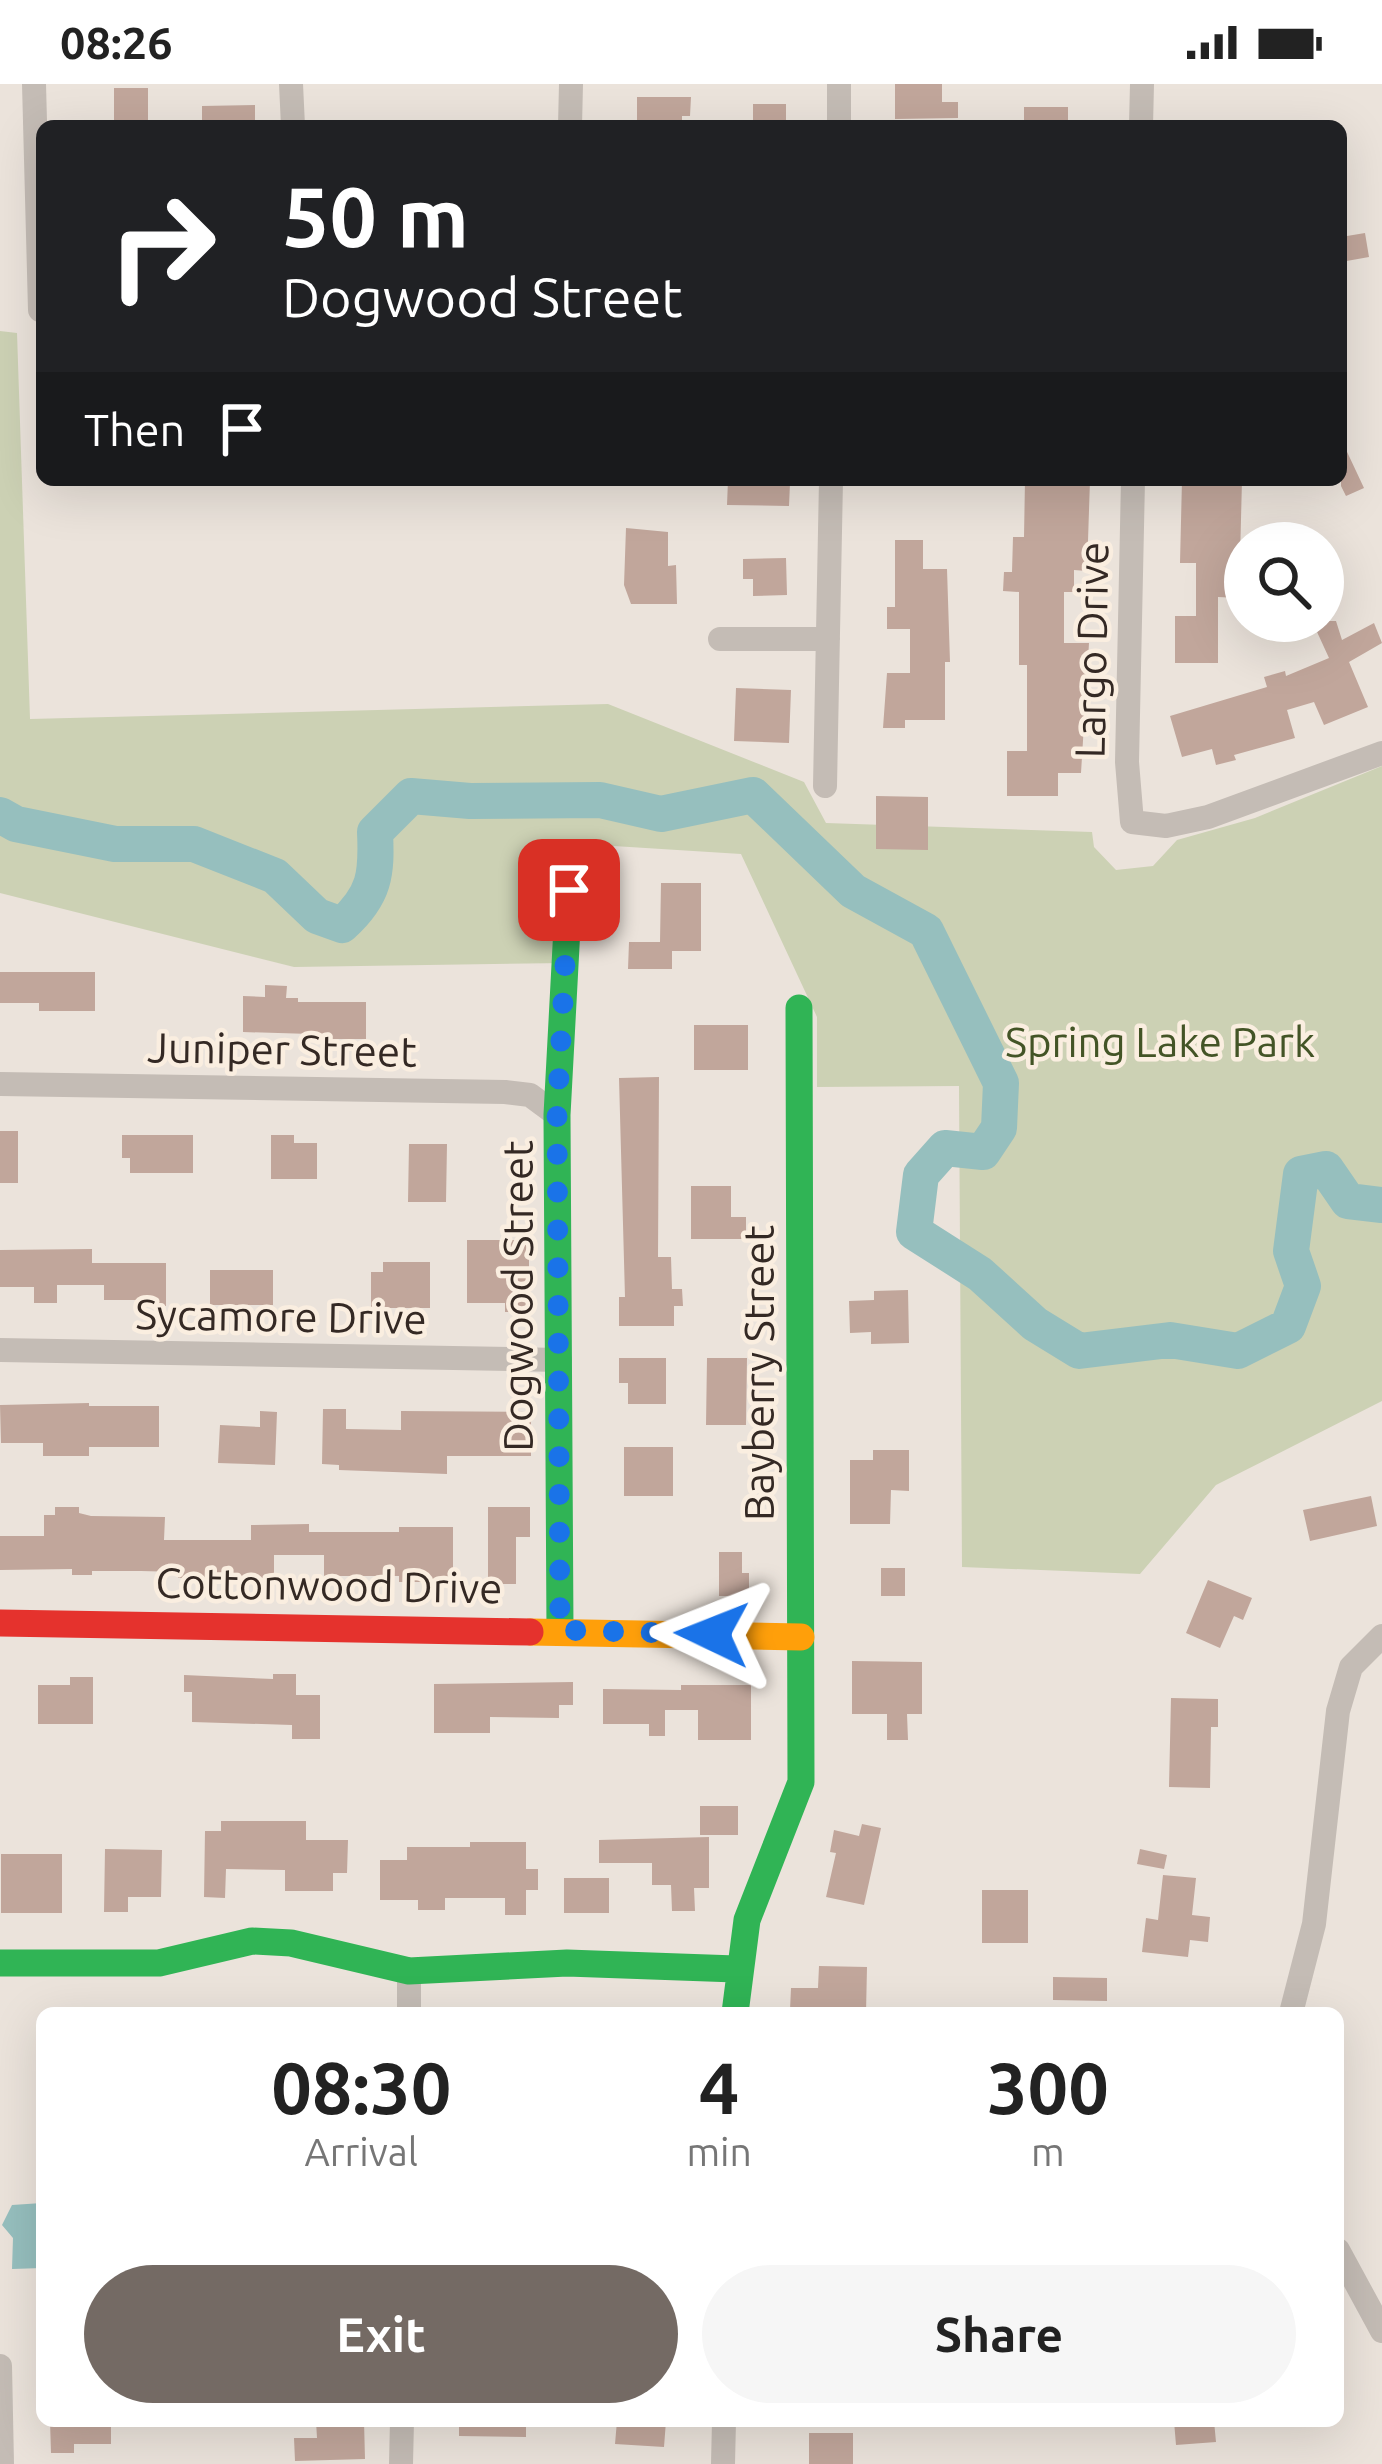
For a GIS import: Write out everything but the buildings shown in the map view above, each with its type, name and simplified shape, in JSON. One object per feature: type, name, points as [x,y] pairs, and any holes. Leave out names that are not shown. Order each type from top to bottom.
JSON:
[{"type":"street","points":[[34,84],[36,159]]},
{"type":"street","points":[[292,84],[293,120]]},
{"type":"street","points":[[571,84],[571,120]]},
{"type":"street","points":[[838,120],[839,84]]},
{"type":"street","points":[[1141,120],[1142,84]]},
{"type":"street","points":[[825,786],[831,486]]},
{"type":"street","name":"Largo Drive","points":[[1133,486],[1127,762],[1132,822],[1166,826],[1208,817],[1382,753]]},
{"type":"street","points":[[719,639],[828,639]]},
{"type":"street","name":"Dogwood Street","points":[[560,1630],[557,1114],[569,890]]},
{"type":"street","name":"Bayberry Street","points":[[735,2007],[736,1969],[756,1891],[801,1782],[800,1008]]},
{"type":"street","name":"Juniper Street","points":[[0,1084],[505,1092],[530,1095],[557,1114]]},
{"type":"street","name":"Sycamore Drive","points":[[0,1350],[560,1360]]},
{"type":"street","name":"Cottonwood Drive","points":[[0,1622],[801,1637]]},
{"type":"street","points":[[1293,2007],[1314,1924],[1338,1711],[1351,1667],[1382,1636]]},
{"type":"street","points":[[0,1963],[158,1963],[253,1941],[291,1943],[409,1971],[566,1963],[736,1969]]},
{"type":"street","points":[[409,1971],[409,2007]]},
{"type":"street","points":[[1344,2261],[1382,2331]]},
{"type":"street","points":[[0,2366],[2,2464]]},
{"type":"street","points":[[401,2464],[402,2427]]},
{"type":"street","points":[[723,2464],[724,2427]]},
{"type":"green space","name":"Spring Lake Park","points":[[0,331],[17,333],[30,719],[608,704],[804,782],[826,823],[1092,832],[1094,847],[1116,870],[1153,866],[1177,840],[1255,818],[1382,766],[1382,1401],[1216,1485],[1140,1574],[962,1567],[959,1086],[817,1087],[817,1017],[741,854],[566,843],[565,963],[294,967],[0,893]]},
{"type":"water","points":[[36,2203],[36,2268],[12,2269],[13,2238],[2,2225],[12,2205]]},
{"type":"waterway","points":[[0,815],[16,824],[115,844],[194,844],[275,876],[317,916],[342,925],[372,883],[375,832],[411,796],[470,801],[600,800],[661,814],[753,795],[853,891],[926,931],[1001,1083],[999,1128],[983,1152],[945,1148],[921,1175],[914,1232],[980,1274],[1035,1324],[1079,1351],[1170,1340],[1238,1351],[1288,1326],[1303,1286],[1291,1251],[1301,1174],[1326,1169],[1348,1201],[1382,1205]]},
{"type":"traffic: fast","points":[[560,1630],[557,1115],[569,890]]},
{"type":"traffic: fast","points":[[736,2007],[747,1920],[801,1782],[799,1008]]},
{"type":"traffic: fast","points":[[0,1963],[159,1963],[252,1941],[291,1943],[409,1971],[567,1963],[736,1969]]},
{"type":"traffic: slow","points":[[530,1632],[801,1637]]},
{"type":"traffic: jam","points":[[0,1623],[530,1632]]},
{"type":"route","points":[[569,890],[557,1114],[560,1630],[712,1634]]}]
